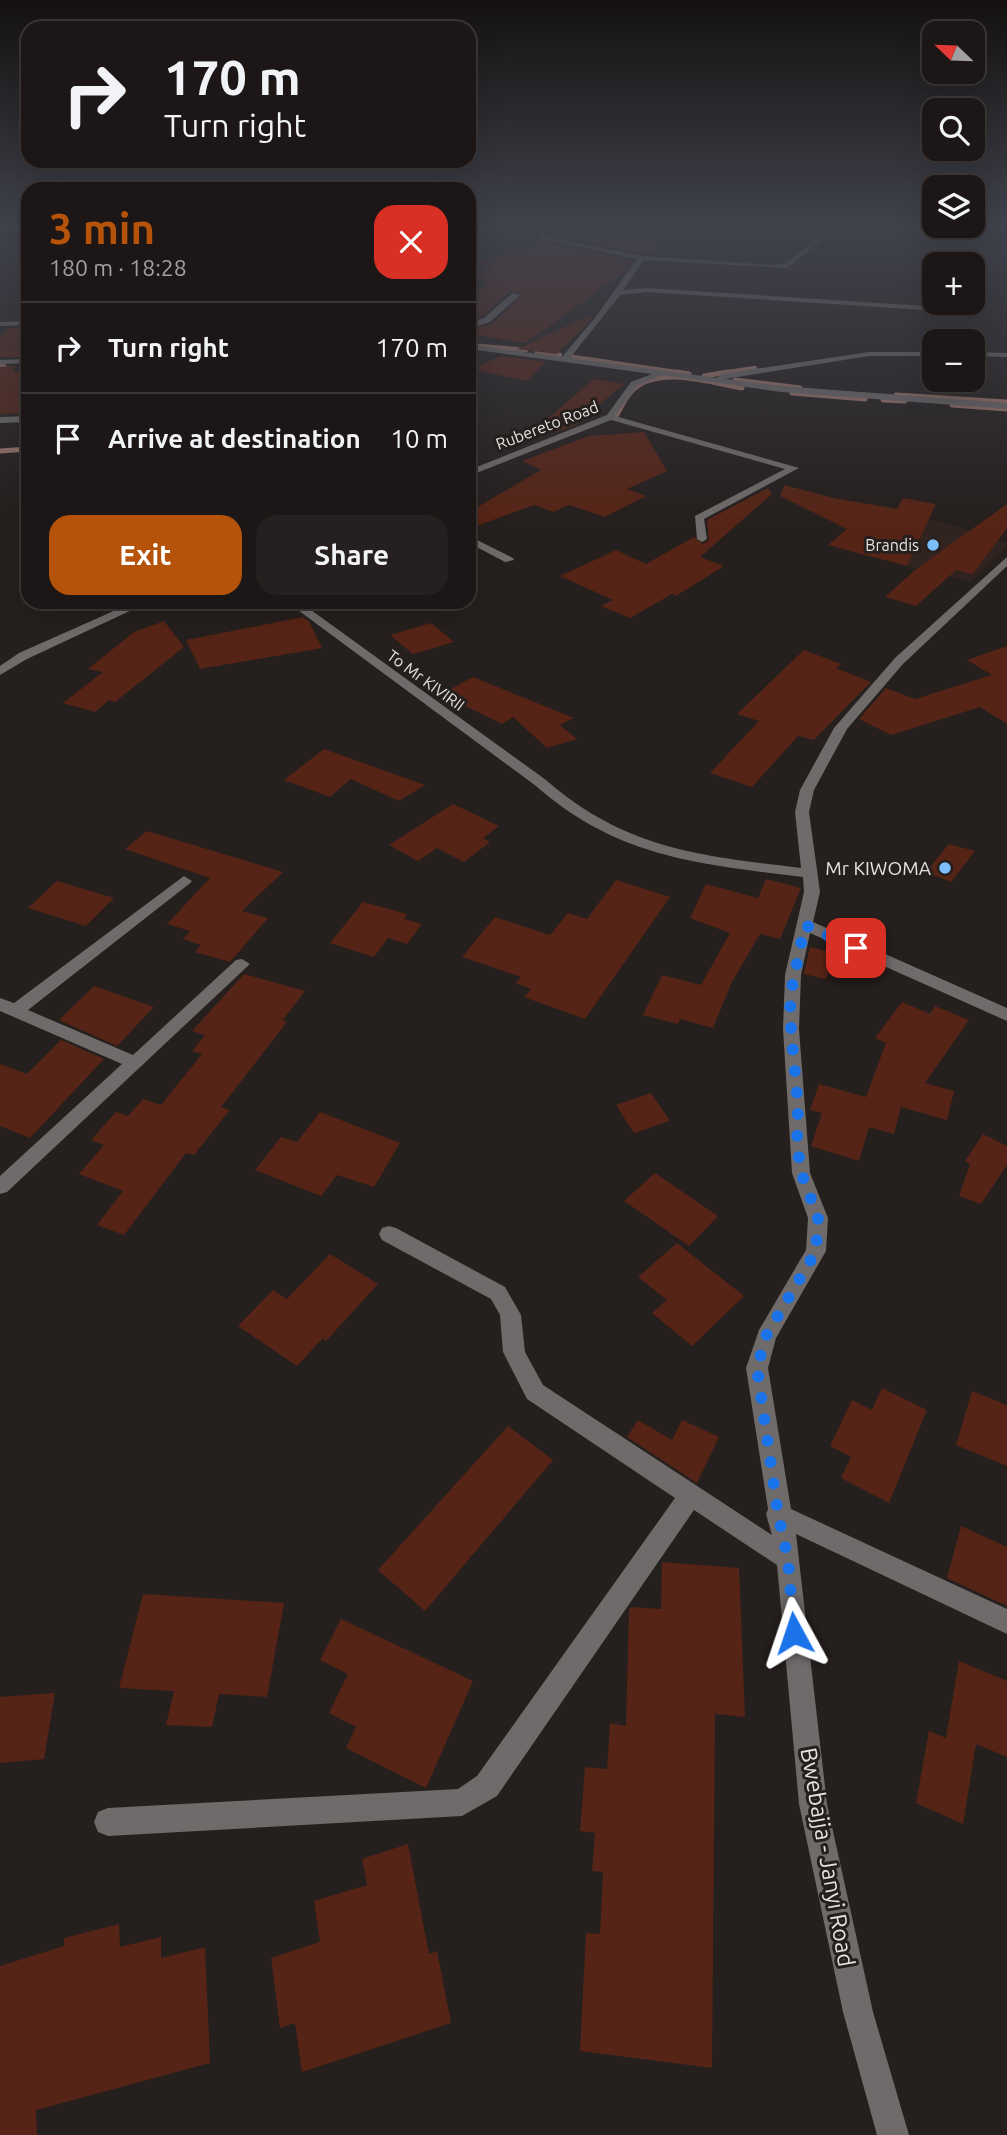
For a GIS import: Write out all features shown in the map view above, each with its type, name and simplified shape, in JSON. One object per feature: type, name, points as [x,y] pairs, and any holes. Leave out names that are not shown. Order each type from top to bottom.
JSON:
[{"type":"street","points":[[565,359],[594,324]]},
{"type":"street","points":[[476,348],[816,393],[1007,406]]},
{"type":"street","points":[[704,380],[852,356],[922,354]]},
{"type":"street","points":[[985,354],[1007,355]]},
{"type":"street","points":[[0,362],[21,361]]},
{"type":"street","points":[[621,368],[627,371],[634,384],[661,373]]},
{"type":"street","name":"Rubereto Road","points":[[476,470],[610,417],[634,384]]},
{"type":"street","points":[[610,417],[794,468],[699,518],[702,539]]},
{"type":"street","points":[[0,420],[21,419]]},
{"type":"street","points":[[476,543],[509,560]]},
{"type":"street","name":"Bwebajja - Janyi Road","points":[[893,2135],[858,2012],[813,1804],[788,1559],[778,1514],[757,1368],[766,1336],[816,1251],[818,1218],[801,1172],[797,1144],[798,1105],[790,997],[813,892],[802,812],[807,790],[841,728],[899,661],[1007,560]]},
{"type":"street","points":[[0,671],[23,656],[127,609]]},
{"type":"street","name":"To Mr KIVIRII","points":[[303,609],[541,783],[557,800],[591,824],[668,853],[809,873]]},
{"type":"street","points":[[8,1007],[184,881]]},
{"type":"street","points":[[805,925],[1007,1015]]},
{"type":"street","points":[[0,1187],[242,964]]},
{"type":"street","points":[[8,1007],[133,1062]]},
{"type":"street","points":[[389,1234],[498,1293],[509,1307],[513,1319],[511,1343],[522,1373],[535,1392],[788,1559]]},
{"type":"street","points":[[107,1822],[462,1802],[487,1786],[504,1757],[691,1495]]},
{"type":"street","points":[[778,1514],[1007,1622]]},
{"type":"shaded area","name":"Brandis","points":[[883,505],[887,507],[887,513],[895,517],[939,521],[1007,543],[1007,546],[971,582],[852,552],[866,537],[838,527],[849,516]]},
{"type":"building","points":[[492,324],[553,324],[526,343],[476,335],[476,328]]},
{"type":"building","points":[[571,324],[587,324],[556,354],[517,349]]},
{"type":"building","points":[[9,328],[21,328],[20,357],[0,357],[0,337]]},
{"type":"building","points":[[501,356],[546,362],[526,381],[476,368]]},
{"type":"building","points":[[16,366],[13,372],[21,372],[21,413],[0,414],[0,367]]},
{"type":"building","points":[[594,379],[624,384],[575,425],[557,432],[546,420]]},
{"type":"building","points":[[644,432],[667,471],[627,489],[646,496],[605,517],[569,505],[553,512],[534,505],[476,526],[476,508],[541,470],[522,461],[589,436]]},
{"type":"building","points":[[784,485],[834,498],[897,509],[903,498],[936,504],[907,566],[828,545],[847,529],[780,496]]},
{"type":"building","points":[[768,488],[772,494],[700,557],[724,566],[676,596],[672,594],[630,618],[601,606],[613,600],[560,576],[616,550],[646,564],[694,537],[703,544],[709,540],[707,520]]},
{"type":"building","points":[[1007,504],[1007,528],[973,574],[956,570],[916,606],[885,597],[915,570]]},
{"type":"building","points":[[303,617],[309,621],[322,648],[200,669],[186,640]]},
{"type":"building","points":[[164,621],[184,647],[115,702],[109,700],[95,712],[63,703],[103,672],[88,669],[134,632]]},
{"type":"building","points":[[431,623],[454,642],[413,654],[390,635]]},
{"type":"building","points":[[1007,646],[1007,724],[980,707],[891,735],[859,719],[886,688],[915,699],[992,675],[967,660]]},
{"type":"building","points":[[804,650],[841,664],[836,668],[871,682],[814,740],[798,736],[752,787],[710,773],[759,721],[737,714]]},
{"type":"building","points":[[473,677],[574,718],[560,725],[577,739],[547,748],[513,717],[502,724],[449,698],[453,696],[445,692]]},
{"type":"building","points":[[324,749],[425,785],[399,801],[351,779],[330,797],[284,780]]},
{"type":"building","points":[[453,804],[499,826],[483,838],[490,842],[464,862],[437,848],[418,861],[389,845]]},
{"type":"building","points":[[147,831],[283,872],[242,911],[268,918],[230,962],[195,952],[201,945],[183,939],[190,931],[167,924],[210,878],[125,849]]},
{"type":"building","points":[[949,844],[975,851],[951,882],[926,872]]},
{"type":"building","points":[[766,879],[801,888],[780,939],[760,934],[732,982],[713,1028],[680,1019],[678,1024],[643,1015],[662,975],[701,985],[730,933],[690,918],[706,884],[758,898]]},
{"type":"building","points":[[616,880],[670,897],[585,1019],[524,997],[531,989],[516,983],[521,977],[462,957],[495,917],[550,935],[568,913],[587,919]]},
{"type":"building","points":[[57,881],[114,898],[86,926],[28,908]]},
{"type":"building","points":[[363,902],[407,914],[404,919],[422,924],[407,944],[388,938],[374,957],[330,943]]},
{"type":"building","points":[[810,947],[835,953],[826,979],[804,974]]},
{"type":"building","points":[[244,974],[305,991],[283,1020],[287,1022],[221,1107],[230,1110],[194,1155],[186,1153],[124,1235],[97,1225],[123,1191],[79,1174],[104,1145],[91,1140],[116,1112],[128,1116],[143,1099],[161,1105],[202,1054],[192,1051],[205,1035],[192,1031]]},
{"type":"building","points":[[94,986],[154,1007],[117,1046],[59,1020]]},
{"type":"building","points":[[902,1002],[930,1014],[935,1006],[969,1020],[925,1083],[954,1091],[947,1120],[901,1107],[894,1134],[869,1127],[859,1161],[811,1146],[822,1113],[810,1110],[819,1084],[866,1097],[886,1043],[875,1038]]},
{"type":"building","points":[[61,1040],[104,1059],[30,1138],[0,1126],[0,1064],[27,1074]]},
{"type":"building","points":[[651,1093],[670,1121],[634,1133],[616,1105]]},
{"type":"building","points":[[320,1112],[400,1143],[374,1187],[337,1175],[321,1196],[255,1170],[281,1137],[297,1142]]},
{"type":"building","points":[[983,1134],[1007,1146],[1007,1165],[981,1204],[959,1196],[970,1164],[965,1161]]},
{"type":"building","points":[[655,1173],[718,1216],[689,1246],[624,1201]]},
{"type":"building","points":[[677,1243],[744,1296],[692,1346],[652,1313],[667,1300],[638,1277]]},
{"type":"building","points":[[330,1254],[378,1284],[326,1341],[323,1338],[297,1366],[238,1326],[273,1290],[287,1299]]},
{"type":"building","points":[[882,1388],[927,1410],[889,1503],[841,1478],[851,1457],[830,1446],[852,1400],[872,1410]]},
{"type":"building","points":[[972,1391],[1007,1405],[1007,1466],[956,1445]]},
{"type":"building","points":[[638,1420],[672,1440],[682,1420],[719,1437],[697,1483],[627,1437]]},
{"type":"building","points":[[508,1426],[553,1460],[425,1611],[378,1570]]},
{"type":"building","points":[[961,1526],[1007,1547],[1007,1606],[947,1578]]},
{"type":"building","points":[[662,1562],[739,1568],[745,1717],[715,1714],[712,2068],[580,2051],[586,1933],[600,1934],[603,1872],[592,1871],[595,1833],[580,1831],[585,1767],[607,1769],[610,1723],[626,1726],[629,1609],[661,1609]]},
{"type":"building","points":[[143,1594],[284,1603],[267,1697],[219,1694],[212,1727],[166,1725],[174,1691],[119,1688]]},
{"type":"building","points":[[341,1619],[473,1681],[426,1788],[346,1748],[356,1727],[329,1713],[348,1674],[320,1660]]},
{"type":"building","points":[[959,1661],[1007,1681],[1007,1757],[976,1744],[963,1824],[916,1803],[929,1731],[946,1738]]},
{"type":"building","points":[[55,1693],[44,1759],[0,1763],[0,1697]]},
{"type":"building","points":[[408,1844],[429,1954],[437,1951],[451,2023],[302,2072],[295,2023],[280,2028],[271,1958],[320,1942],[314,1901],[367,1885],[362,1859]]},
{"type":"building","points":[[119,1924],[120,1947],[161,1937],[161,1958],[205,1947],[210,2063],[36,2110],[37,2135],[0,2135],[0,1966],[64,1946],[64,1938]]},
{"type":"waterway","points":[[476,346],[526,350]]},
{"type":"waterway","points":[[537,352],[560,355]]},
{"type":"waterway","points":[[573,357],[689,374],[677,372]]},
{"type":"waterway","points":[[716,374],[755,368]]},
{"type":"waterway","points":[[716,374],[728,372]]},
{"type":"waterway","points":[[704,376],[716,374]]},
{"type":"waterway","points":[[616,416],[632,391],[650,380],[690,378],[742,388]]},
{"type":"waterway","points":[[735,380],[800,388]]},
{"type":"waterway","points":[[792,393],[865,399]]},
{"type":"waterway","points":[[896,395],[1007,402]]},
{"type":"waterway","points":[[883,400],[905,401]]},
{"type":"waterway","points":[[952,405],[1007,409]]},
{"type":"waterway","points":[[0,451],[21,450]]},
{"type":"place","name":"Brandis","points":[[933,545]]},
{"type":"place","name":"Mr KIWOMA","points":[[945,868]]},
{"type":"route","points":[[794,1633],[788,1559],[778,1514],[757,1368],[766,1336],[816,1251],[818,1218],[801,1172],[797,1144],[798,1105],[790,997],[805,925],[856,948]]}]
